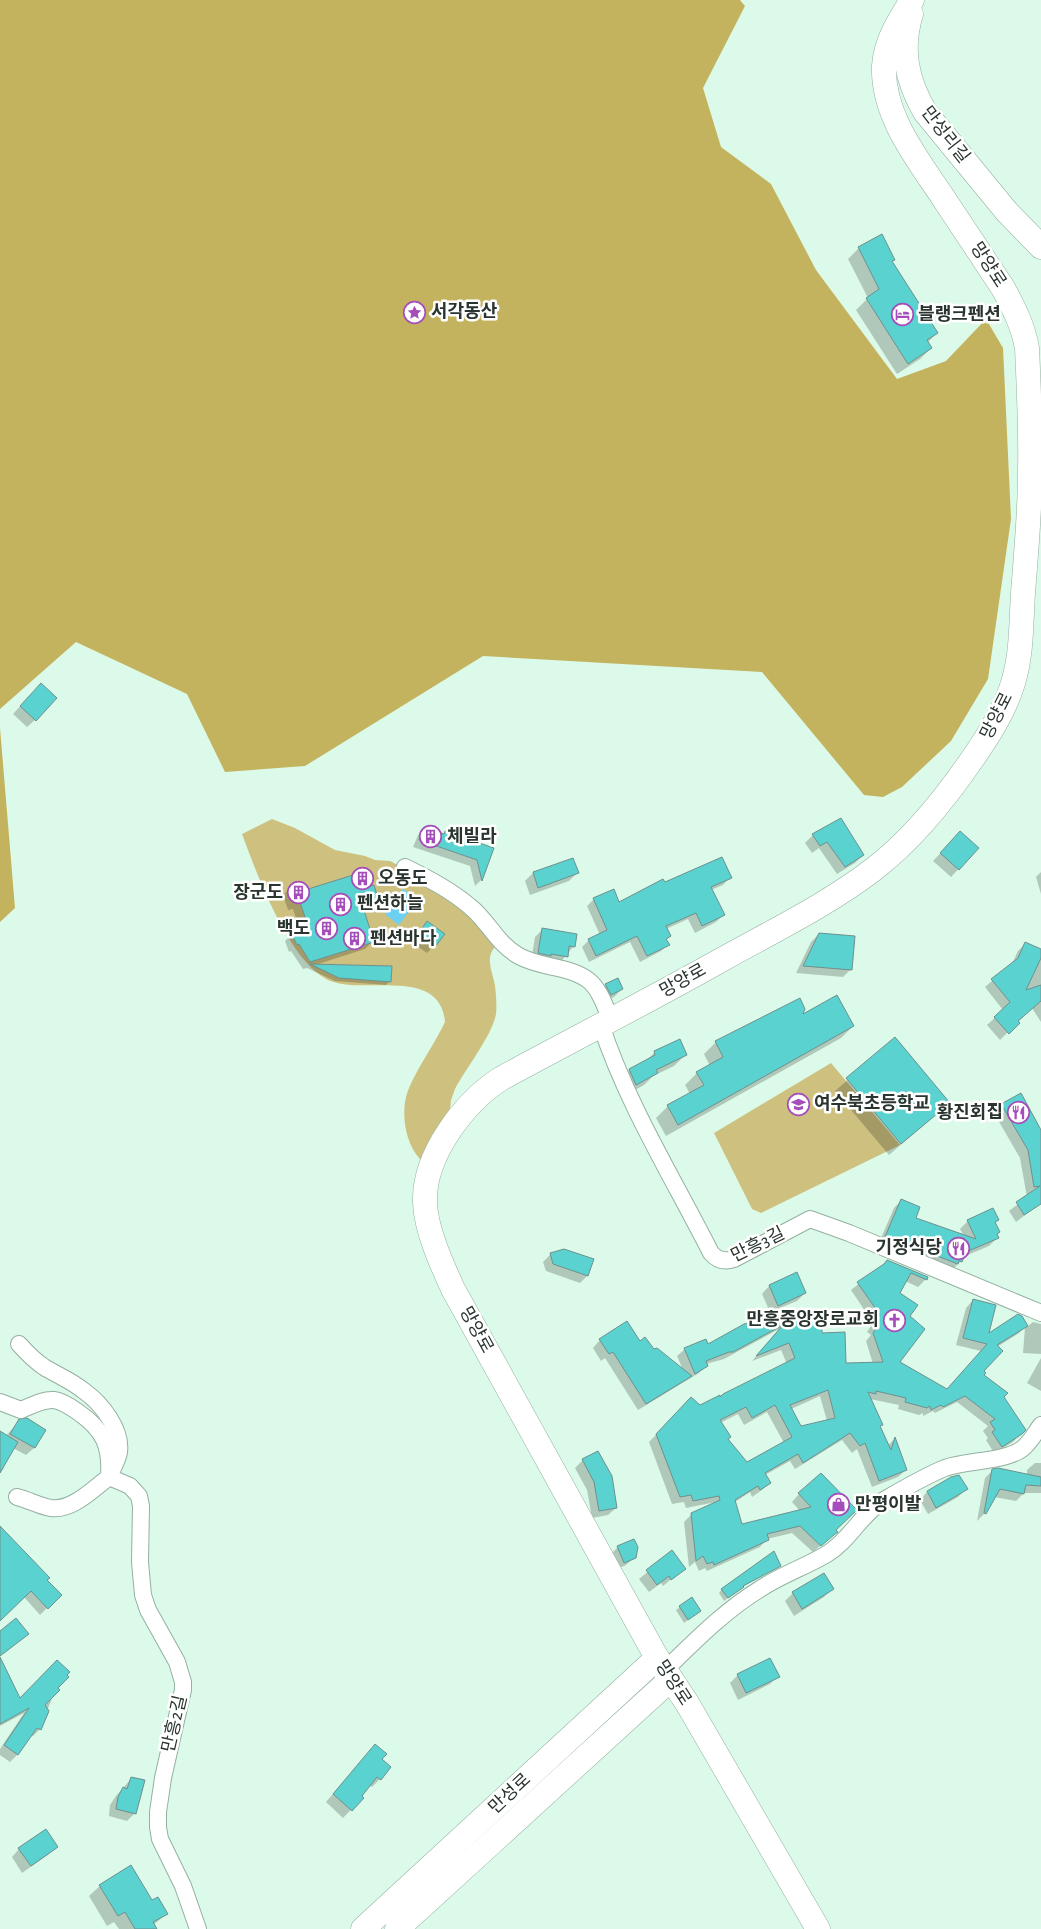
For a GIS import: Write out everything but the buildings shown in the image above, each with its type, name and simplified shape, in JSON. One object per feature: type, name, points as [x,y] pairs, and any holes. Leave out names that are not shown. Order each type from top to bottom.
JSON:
[{"type":"main road","name":"망양로","points":[[818,1929],[687,1703],[664,1669],[454,1289],[440,1259],[425,1203],[426,1183],[436,1155],[454,1126],[474,1100],[502,1078],[659,995],[814,908],[859,880],[907,841],[964,772],[999,717],[1013,684],[1019,656],[1030,475],[1030,412],[1026,348],[1019,319],[1007,294],[911,150],[889,102],[884,76],[886,53],[890,38],[912,0]]},
{"type":"main road","name":"만성리길","points":[[916,0],[908,24],[905,44],[909,80],[916,97],[925,112],[1007,212],[1041,247]]},
{"type":"main road","name":"만성로","points":[[363,1929],[664,1669]]},
{"type":"main road","name":"만성로","points":[[397,1929],[664,1669]]},
{"type":"street","points":[[405,868],[455,894],[475,911],[501,943],[519,956],[536,964],[571,972],[588,980],[598,992],[606,1022]]},
{"type":"street","name":"만흥3길","points":[[606,1022],[612,1058],[625,1089],[711,1253],[716,1258],[728,1261],[734,1259],[810,1219],[850,1232],[1041,1313]]},
{"type":"street","points":[[17,1497],[53,1508],[65,1507],[77,1501],[109,1477],[119,1452],[118,1440],[109,1418],[92,1397],[44,1367],[19,1344]]},
{"type":"street","points":[[0,1402],[21,1410],[42,1401],[53,1400],[72,1407],[87,1418],[102,1435],[110,1458],[109,1477]]},
{"type":"street","points":[[664,1669],[739,1603],[784,1574],[827,1554],[835,1548],[872,1508],[884,1500],[944,1468],[1010,1454],[1020,1450],[1028,1443],[1041,1425]]},
{"type":"street","name":"만흥2길","points":[[109,1477],[130,1486],[139,1496],[141,1506],[140,1562],[143,1595],[148,1610],[176,1662],[183,1682],[183,1690],[163,1778],[158,1827],[160,1838],[183,1886],[198,1929]]},
{"type":"shaded area","points":[[0,0],[740,0],[745,6],[703,88],[721,147],[771,184],[816,270],[897,379],[946,361],[986,319],[1003,348],[1011,519],[988,679],[951,741],[902,787],[883,797],[864,795],[762,672],[483,656],[305,766],[225,772],[187,694],[76,642],[0,709]]},
{"type":"shaded area","points":[[0,728],[15,908],[0,922]]},
{"type":"shaded area","points":[[272,819],[295,828],[335,850],[375,860],[390,861],[455,894],[496,946],[490,955],[496,1000],[494,1023],[455,1089],[430,1169],[419,1158],[410,1143],[404,1114],[409,1088],[445,1022],[440,1004],[429,994],[415,988],[343,984],[328,980],[313,970],[287,936],[265,892],[242,834]]},
{"type":"shaded area","points":[[831,1063],[900,1145],[761,1213],[752,1209],[714,1133]]},
{"type":"water","points":[[403,889],[418,899],[399,925],[385,914]]},
{"type":"place","name":"서각동산","points":[[415,312]]},
{"type":"place","name":"블랭크펜션","points":[[902,315]]},
{"type":"place","name":"체빌라","points":[[431,837]]},
{"type":"place","name":"오동도","points":[[362,879]]},
{"type":"place","name":"장군도","points":[[299,893]]},
{"type":"place","name":"펜션하늘","points":[[341,904]]},
{"type":"place","name":"백도","points":[[326,929]]},
{"type":"place","name":"펜션바다","points":[[354,939]]},
{"type":"place","name":"여수북초등학교","points":[[798,1104]]},
{"type":"place","name":"황진회집","points":[[1019,1113]]},
{"type":"place","name":"기정식당","points":[[958,1248]]},
{"type":"place","name":"만흥중앙장로교회","points":[[895,1320]]},
{"type":"place","name":"만평이발","points":[[839,1505]]}]
